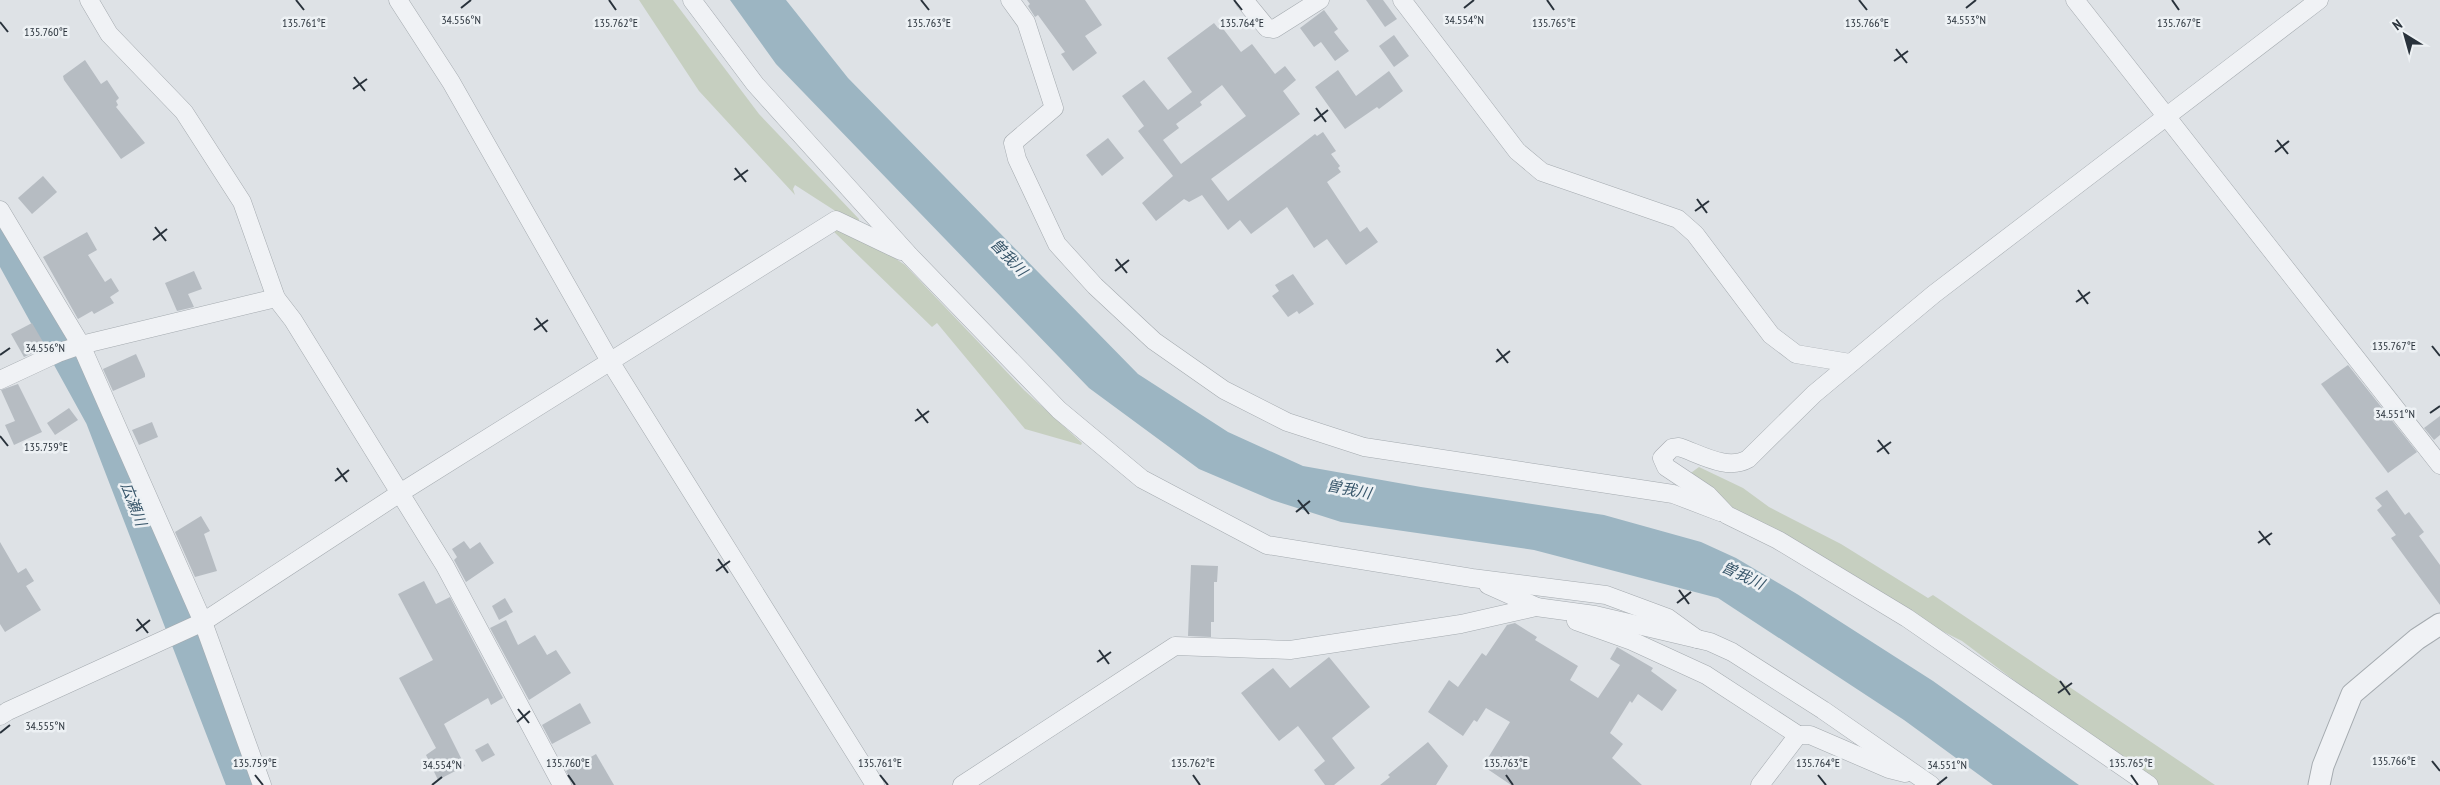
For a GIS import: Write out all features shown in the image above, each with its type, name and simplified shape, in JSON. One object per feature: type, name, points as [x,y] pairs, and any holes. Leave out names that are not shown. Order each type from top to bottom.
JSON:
[{"type":"street","points":[[89,0],[109,34],[184,112],[242,202],[276,298],[293,320],[445,566],[562,785]]},
{"type":"street","points":[[398,0],[451,82],[611,362],[875,785]]},
{"type":"street","points":[[692,0],[755,84],[910,256],[1058,410],[1142,479],[1267,545],[1472,578],[1606,595],[1668,618],[1697,639]]},
{"type":"street","points":[[1010,0],[1026,22],[1054,108],[1013,143],[1017,159],[1057,244],[1095,286],[1154,341],[1224,390],[1287,422],[1364,447],[1673,494],[1728,515],[1778,540],[1907,618],[2149,785]]},
{"type":"street","points":[[1244,0],[1267,28],[1274,30],[1320,0]]},
{"type":"street","points":[[1402,0],[1517,151],[1542,172],[1678,219],[1695,234],[1771,335],[1796,354],[1850,363]]},
{"type":"street","points":[[2075,0],[2440,465]]},
{"type":"street","points":[[1728,515],[1708,496],[1666,466],[1662,458],[1672,448],[1679,447],[1730,465],[1739,464],[1748,459],[1814,394],[1934,294],[2167,118],[2318,0]]},
{"type":"street","points":[[0,210],[78,346],[199,624],[262,785]]},
{"type":"street","points":[[0,716],[199,624],[400,493],[836,220],[910,256]]},
{"type":"street","points":[[0,380],[58,353],[78,346],[276,298]]},
{"type":"street","points":[[1472,578],[1536,607],[1632,641],[1706,675],[1798,735],[1810,735],[1889,769],[1925,781]]},
{"type":"street","points":[[962,785],[1175,646],[1290,650],[1461,624],[1536,607],[1595,616],[1697,639],[1732,652],[1823,710],[1925,781]]},
{"type":"street","points":[[2319,785],[2323,766],[2352,694],[2417,639],[2440,624]]},
{"type":"street","points":[[1760,785],[1798,735]]},
{"type":"green space","points":[[639,0],[673,0],[759,114],[859,219],[858,223],[854,223],[795,185],[793,189],[795,195],[699,91]]},
{"type":"green space","points":[[830,228],[871,242],[905,265],[1024,390],[1082,443],[1081,445],[1025,429],[937,323],[932,327]]},
{"type":"green space","points":[[1699,467],[1743,488],[1769,507],[1841,544],[1928,598],[1933,595],[2215,785],[2159,785],[2084,733],[1962,641],[1918,619],[1775,530],[1728,505],[1688,475]]},
{"type":"water","name":"曽我川","points":[[730,0],[786,0],[848,78],[1138,374],[1228,432],[1303,466],[1421,487],[1604,515],[1701,542],[1736,558],[1797,594],[1933,681],[2079,785],[1993,785],[1904,720],[1718,598],[1534,550],[1341,522],[1272,500],[1199,469],[1089,388],[776,64]]},
{"type":"building","points":[[1027,0],[1085,0],[1102,25],[1085,36],[1097,53],[1073,71],[1061,54],[1065,52],[1038,15],[1035,17],[1028,6],[1030,4]]},
{"type":"building","points":[[1366,0],[1383,0],[1397,19],[1385,27]]},
{"type":"building","points":[[1324,10],[1338,29],[1334,32],[1349,51],[1335,61],[1321,42],[1314,47],[1300,28]]},
{"type":"building","points":[[1214,23],[1218,28],[1221,26],[1241,52],[1252,44],[1275,74],[1285,66],[1296,80],[1283,91],[1300,114],[1211,179],[1228,201],[1315,134],[1317,136],[1323,132],[1336,151],[1331,154],[1340,166],[1338,168],[1341,172],[1327,182],[1360,232],[1367,227],[1378,242],[1346,265],[1327,239],[1314,248],[1287,207],[1251,234],[1240,220],[1228,230],[1202,195],[1189,202],[1184,199],[1156,221],[1142,203],[1173,176],[1138,131],[1144,126],[1122,96],[1144,80],[1168,110],[1192,92],[1167,58]],"holes":[[[1222,85],[1246,116],[1181,164],[1163,140],[1179,128],[1176,124],[1202,105],[1200,102]]]},
{"type":"building","points":[[1394,35],[1409,56],[1394,67],[1379,46]]},
{"type":"building","points":[[85,60],[101,84],[107,80],[119,98],[116,101],[118,105],[116,107],[145,143],[121,159],[64,80],[63,76]]},
{"type":"building","points":[[1338,70],[1356,96],[1389,71],[1403,91],[1379,109],[1377,107],[1345,129],[1315,87]]},
{"type":"building","points":[[1108,138],[1124,158],[1102,176],[1086,155]]},
{"type":"building","points":[[43,176],[57,192],[32,214],[18,198]]},
{"type":"building","points":[[87,232],[97,250],[88,255],[105,282],[111,278],[119,291],[110,297],[114,303],[94,314],[92,311],[78,319],[43,257]]},
{"type":"building","points":[[194,271],[202,289],[188,294],[194,307],[177,311],[165,283]]},
{"type":"building","points":[[1293,274],[1314,304],[1299,314],[1297,311],[1288,317],[1272,296],[1279,291],[1275,285]]},
{"type":"building","points":[[32,323],[46,347],[24,357],[11,334]]},
{"type":"building","points":[[136,354],[145,377],[113,391],[103,369]]},
{"type":"building","points":[[2348,365],[2417,452],[2388,473],[2321,384]]},
{"type":"building","points":[[18,384],[42,432],[14,445],[5,425],[15,421],[1,390]]},
{"type":"building","points":[[69,408],[78,420],[55,435],[47,423]]},
{"type":"building","points":[[2440,416],[2440,435],[2434,440],[2424,428]]},
{"type":"building","points":[[152,422],[158,437],[139,445],[132,430]]},
{"type":"building","points":[[2387,490],[2405,515],[2409,512],[2424,532],[2419,536],[2440,565],[2440,605],[2391,538],[2396,535],[2377,510],[2382,506],[2375,498]]},
{"type":"building","points":[[201,516],[210,531],[204,534],[217,571],[195,577],[175,532]]},
{"type":"building","points":[[464,541],[470,549],[480,542],[494,563],[466,582],[454,560],[457,557],[452,549]]},
{"type":"building","points":[[0,542],[18,573],[26,568],[34,581],[26,586],[41,610],[5,632],[0,624]]},
{"type":"building","points":[[1191,565],[1218,566],[1217,582],[1214,582],[1214,622],[1211,622],[1211,637],[1188,636]]},
{"type":"building","points":[[424,581],[436,604],[450,597],[503,698],[491,705],[488,698],[444,724],[465,766],[438,780],[426,755],[436,748],[399,678],[433,660],[398,594]]},
{"type":"building","points":[[505,598],[513,612],[499,620],[492,606]]},
{"type":"building","points":[[506,620],[518,645],[535,635],[547,655],[556,650],[571,673],[529,700],[490,628]]},
{"type":"building","points":[[1515,623],[1537,637],[1535,640],[1578,666],[1570,680],[1598,698],[1620,665],[1610,659],[1617,647],[1653,668],[1651,671],[1677,690],[1662,711],[1638,694],[1632,703],[1630,701],[1610,733],[1623,744],[1612,758],[1642,785],[1511,785],[1483,766],[1510,722],[1486,708],[1477,722],[1474,720],[1463,736],[1428,712],[1449,680],[1458,687],[1482,653],[1486,656],[1507,625]]},
{"type":"building","points":[[1329,657],[1370,707],[1332,738],[1355,768],[1334,785],[1325,785],[1314,770],[1325,761],[1298,726],[1279,741],[1241,693],[1273,668],[1290,688]]},
{"type":"building","points":[[580,703],[591,723],[552,744],[542,725]]},
{"type":"building","points":[[1428,742],[1448,766],[1436,785],[1380,785],[1390,777],[1388,775]]},
{"type":"building","points":[[488,743],[495,755],[482,762],[475,750]]},
{"type":"building","points":[[596,754],[614,785],[573,785],[566,771]]},
{"type":"waterway","name":"広瀬川","points":[[0,234],[101,417],[243,785]]}]
